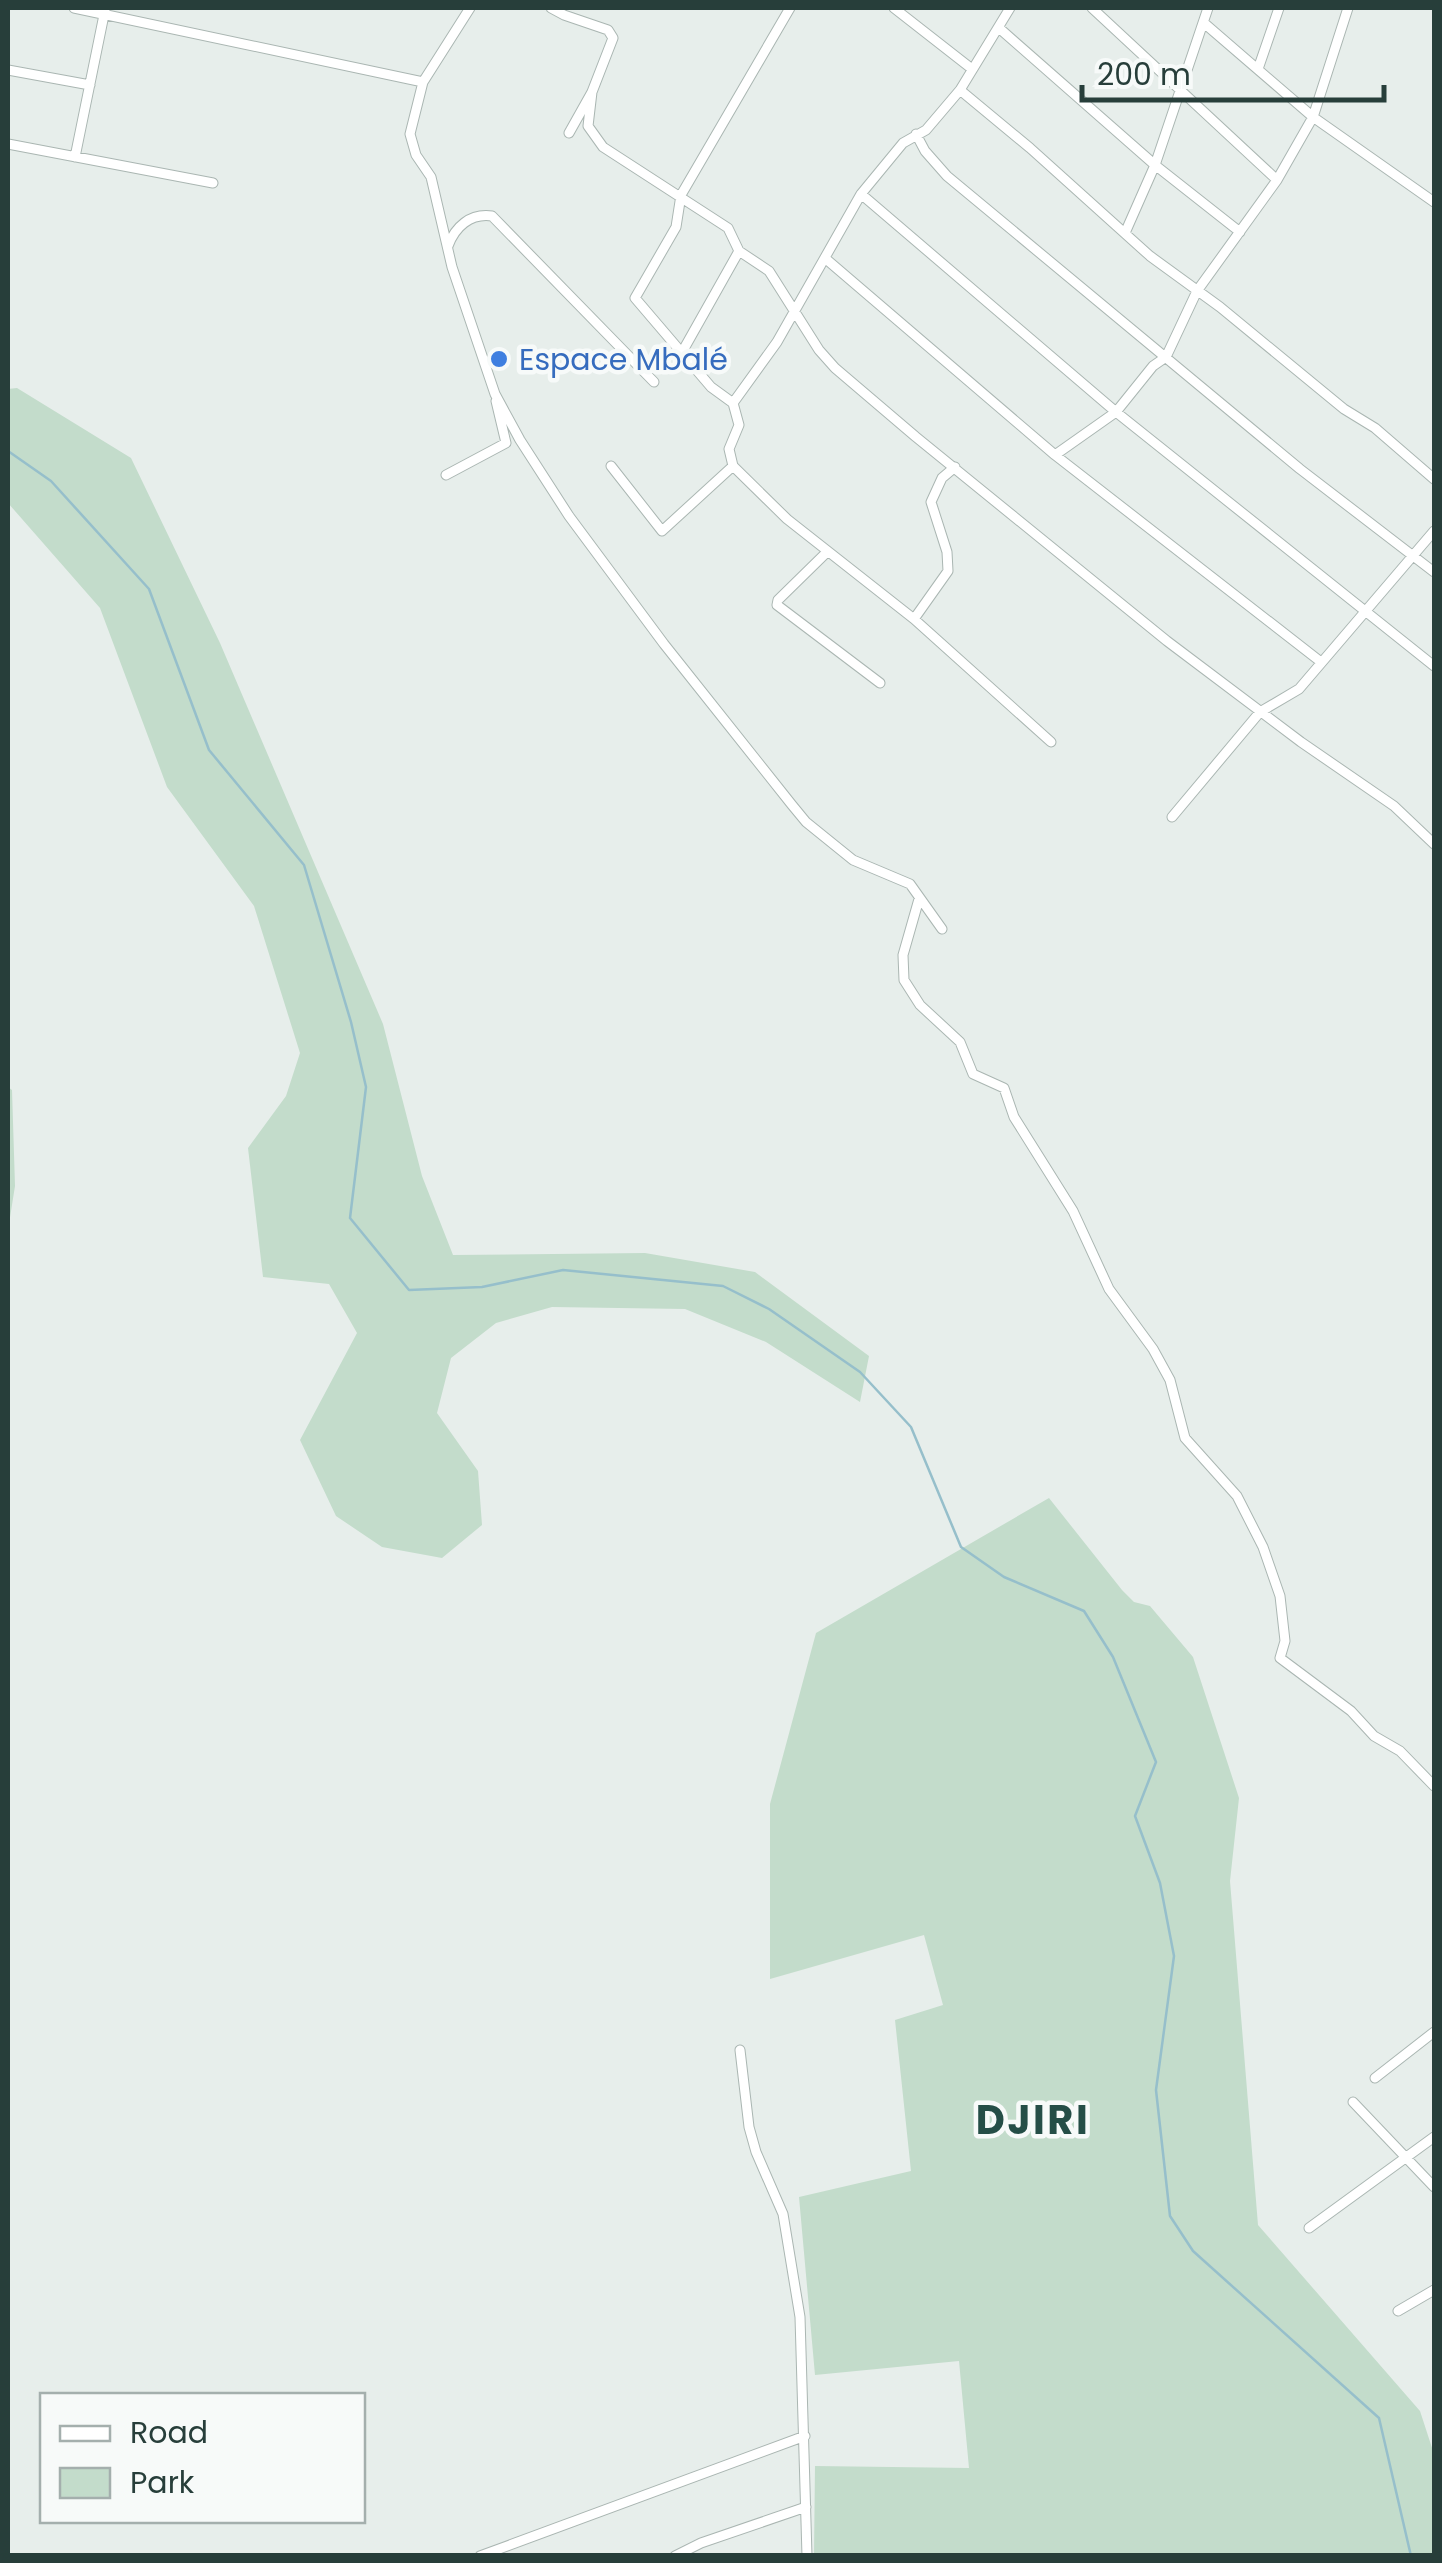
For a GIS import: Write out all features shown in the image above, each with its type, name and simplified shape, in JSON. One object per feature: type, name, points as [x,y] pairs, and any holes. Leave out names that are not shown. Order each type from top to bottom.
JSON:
[{"type":"street","points":[[74,8],[105,10],[308,60],[423,82]]},
{"type":"street","points":[[446,475],[506,443],[495,394],[447,248],[431,177],[416,155],[410,134],[423,82],[470,8]]},
{"type":"street","points":[[551,8],[608,30],[613,38],[592,92],[569,133]]},
{"type":"street","points":[[790,8],[681,196],[676,228],[635,298],[711,387],[733,403],[739,425],[729,449],[733,466],[827,552],[914,619],[1051,742]]},
{"type":"street","points":[[894,8],[972,69]]},
{"type":"street","points":[[733,403],[794,313],[861,194],[903,143],[926,130],[960,90],[1010,8]]},
{"type":"street","points":[[1092,8],[1277,180]]},
{"type":"street","points":[[1125,233],[1155,166],[1208,8]]},
{"type":"street","points":[[1258,69],[1279,8]]},
{"type":"street","points":[[1055,455],[1116,412],[1153,366],[1166,357],[1197,291],[1277,180],[1313,117],[1348,8]]},
{"type":"street","points":[[75,157],[105,10]]},
{"type":"street","points":[[1204,23],[1313,117],[1434,202]]},
{"type":"street","points":[[999,28],[1155,166],[1240,232]]},
{"type":"street","points":[[8,70],[90,85]]},
{"type":"street","points":[[960,90],[1150,256],[1344,409],[1374,428],[1434,479]]},
{"type":"street","points":[[592,92],[588,126],[596,140],[728,228],[739,252],[769,270],[794,313],[835,368],[1167,640],[1260,712],[1394,806],[1434,844]]},
{"type":"street","points":[[916,134],[925,151],[948,176],[1300,469],[1434,572]]},
{"type":"street","points":[[8,144],[213,183]]},
{"type":"street","points":[[861,194],[1116,412],[1434,666]]},
{"type":"street","points":[[447,248],[453,233],[465,222],[482,215],[492,216],[654,382]]},
{"type":"street","points":[[681,354],[739,252]]},
{"type":"street","points":[[826,258],[1055,455],[1321,662]]},
{"type":"street","points":[[495,394],[569,516],[664,644],[799,814],[853,860],[907,881],[942,929]]},
{"type":"street","points":[[611,466],[662,530],[733,466]]},
{"type":"street","points":[[914,619],[948,571],[947,552],[931,502],[942,478],[955,467]]},
{"type":"street","points":[[1172,817],[1260,712],[1299,688],[1434,531]]},
{"type":"street","points":[[827,552],[777,605],[880,683]]},
{"type":"street","points":[[919,899],[903,956],[904,980],[920,1005],[960,1042],[973,1074],[1004,1088],[1014,1117],[1073,1211],[1109,1289],[1153,1349],[1170,1380],[1184,1438],[1237,1496],[1276,1579],[1286,1641],[1280,1658],[1351,1711],[1374,1736],[1400,1751],[1434,1786]]},
{"type":"street","points":[[1375,2078],[1434,2032]]},
{"type":"street","points":[[740,2050],[747,2114],[756,2152],[786,2226],[800,2317],[807,2556]]},
{"type":"street","points":[[1353,2102],[1434,2187]]},
{"type":"street","points":[[1309,2228],[1434,2137]]},
{"type":"street","points":[[1398,2311],[1434,2290]]},
{"type":"street","points":[[480,2556],[805,2436]]},
{"type":"street","points":[[675,2556],[701,2543],[806,2507]]},
{"type":"green space","points":[[17,388],[131,458],[220,643],[383,1024],[422,1176],[453,1255],[645,1253],[755,1272],[869,1356],[860,1402],[766,1342],[685,1309],[552,1307],[496,1323],[451,1358],[437,1413],[478,1471],[482,1525],[442,1558],[382,1547],[336,1516],[300,1440],[357,1333],[329,1284],[263,1277],[248,1148],[286,1096],[300,1053],[254,906],[167,787],[100,608],[8,503],[8,389]]},
{"type":"green space","points":[[8,1087],[12,1090],[15,1186],[8,1230]]},
{"type":"green space","points":[[1049,1498],[1122,1590],[1134,1602],[1150,1606],[1193,1657],[1239,1798],[1230,1881],[1258,2225],[1420,2411],[1434,2454],[1434,2555],[814,2555],[815,2466],[969,2468],[959,2361],[815,2375],[799,2197],[911,2171],[895,2020],[943,2005],[924,1935],[770,1979],[770,1804],[816,1633]]},
{"type":"waterway","points":[[8,451],[51,481],[149,589],[209,750],[304,865],[351,1022],[366,1087],[350,1218],[409,1290],[482,1287],[563,1270],[723,1286],[769,1309],[860,1372],[911,1427],[961,1547],[1004,1577],[1084,1611],[1113,1657],[1156,1762],[1135,1816],[1160,1883],[1174,1956],[1156,2090],[1170,2216],[1193,2251],[1379,2418],[1411,2556]]},
{"type":"place","name":"Espace Mbalé","points":[[499,359]]},
{"type":"district","name":"DJIRI","points":[[1033,2120]]}]
